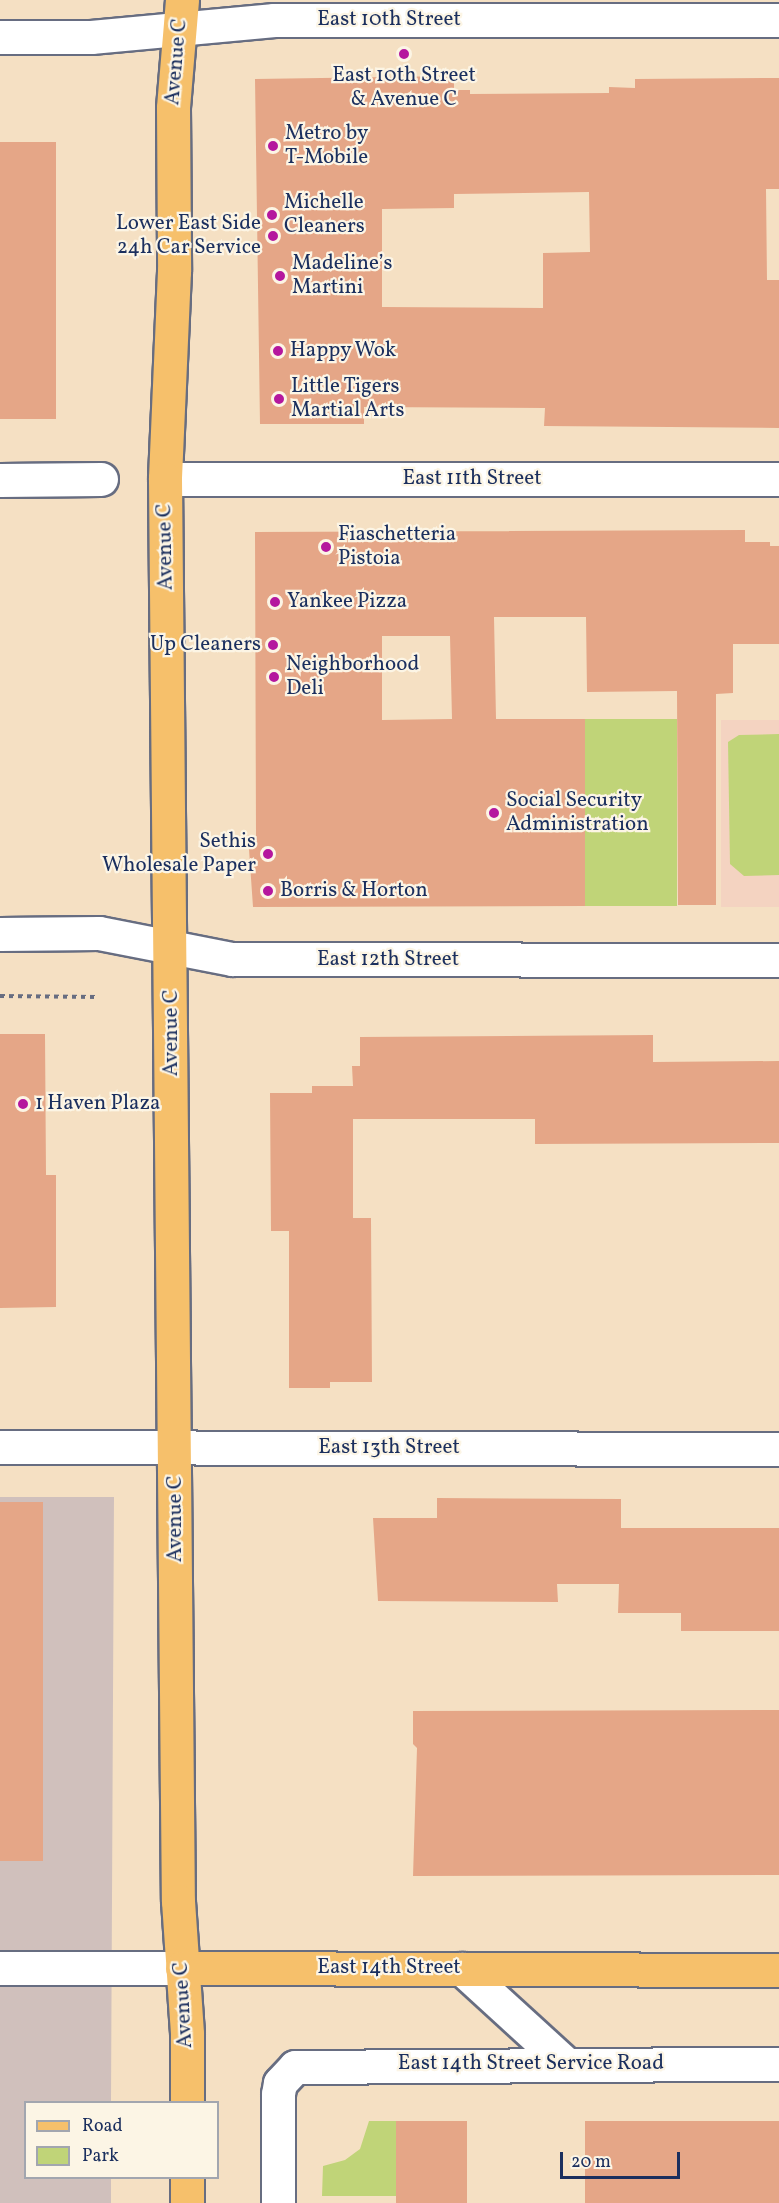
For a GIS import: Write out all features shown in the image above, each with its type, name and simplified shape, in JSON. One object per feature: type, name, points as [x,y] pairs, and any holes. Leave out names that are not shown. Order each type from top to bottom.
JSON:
[{"type":"main road","name":"Avenue C","points":[[181,15],[173,108],[174,271],[165,480],[172,948],[178,1901],[187,2101]]},
{"type":"main road","name":"East 14th Street","points":[[182,1968],[779,1970]]},
{"type":"main road","points":[[187,2179],[188,2203]]},
{"type":"street","name":"East 10th Street","points":[[0,37],[91,37],[181,15],[274,20],[779,20]]},
{"type":"street","points":[[0,480],[101,479]]},
{"type":"street","name":"East 11th Street","points":[[165,480],[779,479]]},
{"type":"street","name":"East 12th Street","points":[[0,934],[99,933],[232,959],[779,960]]},
{"type":"street","name":"East 13th Street","points":[[0,1447],[779,1449]]},
{"type":"street","name":"East 14th Street","points":[[0,1968],[182,1968]]},
{"type":"street","points":[[462,1969],[566,2064]]},
{"type":"street","name":"East 14th Street Service Road","points":[[278,2203],[278,2094],[285,2075],[295,2067],[779,2064]]},
{"type":"path","points":[[0,996],[98,997]]},
{"type":"shaded area","points":[[721,720],[779,720],[779,907],[721,907]]},
{"type":"shaded area","points":[[0,1497],[114,1497],[111,2101],[24,2101],[24,2179],[111,2179],[111,2203],[0,2203]]},
{"type":"green space","points":[[585,719],[677,719],[677,906],[585,906]]},
{"type":"green space","points":[[779,734],[779,875],[744,876],[730,864],[728,742],[739,735]]},
{"type":"green space","points":[[369,2121],[396,2121],[396,2196],[322,2196],[323,2166],[345,2160],[360,2149]]},
{"type":"building","points":[[454,76],[454,90],[470,90],[470,94],[609,93],[609,87],[635,88],[635,79],[779,78],[779,189],[766,189],[767,280],[779,280],[779,428],[544,426],[545,408],[364,407],[364,424],[260,424],[255,79]],"holes":[[[589,192],[590,252],[543,253],[543,308],[382,307],[382,209],[454,208],[454,194]]]},
{"type":"building","points":[[0,142],[56,142],[56,419],[0,419]]},
{"type":"building","points":[[745,530],[745,542],[770,542],[770,546],[779,546],[779,644],[733,644],[733,693],[716,694],[716,905],[678,905],[677,691],[587,692],[586,617],[494,617],[496,719],[585,719],[585,906],[253,907],[248,835],[256,836],[255,532]],"holes":[[[382,636],[450,636],[452,719],[382,720]]]},
{"type":"building","points":[[0,1034],[45,1034],[46,1175],[56,1175],[56,1307],[0,1308]]},
{"type":"building","points":[[653,1035],[653,1062],[779,1061],[779,1143],[535,1144],[535,1119],[353,1119],[353,1218],[371,1218],[372,1382],[330,1382],[330,1388],[289,1388],[289,1231],[271,1231],[270,1093],[312,1093],[312,1086],[353,1086],[352,1066],[360,1066],[360,1037]]},
{"type":"building","points":[[437,1498],[621,1499],[621,1528],[779,1528],[779,1631],[681,1631],[681,1613],[618,1613],[619,1584],[557,1584],[558,1602],[378,1601],[373,1518],[437,1518]]},
{"type":"building","points":[[0,1502],[43,1502],[43,1861],[0,1861]]},
{"type":"building","points":[[779,1710],[779,1875],[413,1876],[417,1748],[413,1744],[413,1711]]},
{"type":"building","points":[[396,2121],[467,2121],[467,2203],[396,2203]]},
{"type":"building","points":[[585,2121],[779,2121],[779,2203],[585,2203]]},
{"type":"place","name":"East 10th Street & Avenue C","points":[[404,54]]},
{"type":"place","name":"Metro by T-Mobile","points":[[273,146]]},
{"type":"place","name":"Michelle Cleaners","points":[[272,215]]},
{"type":"place","name":"Lower East Side 24h Car Service","points":[[273,236]]},
{"type":"place","name":"Madeline’s Martini","points":[[280,276]]},
{"type":"place","name":"Happy Wok","points":[[278,351]]},
{"type":"place","name":"Little Tigers Martial Arts","points":[[279,399]]},
{"type":"place","name":"Fiaschetteria Pistoia","points":[[326,547]]},
{"type":"place","name":"Yankee Pizza","points":[[275,602]]},
{"type":"place","name":"Up Cleaners","points":[[273,645]]},
{"type":"place","name":"Neighborhood Deli","points":[[274,677]]},
{"type":"place","name":"Social Security Administration","points":[[494,813]]},
{"type":"place","name":"Sethis Wholesale Paper","points":[[268,854]]},
{"type":"place","name":"Borris & Horton","points":[[268,891]]},
{"type":"place","name":"1 Haven Plaza","points":[[23,1104]]}]
